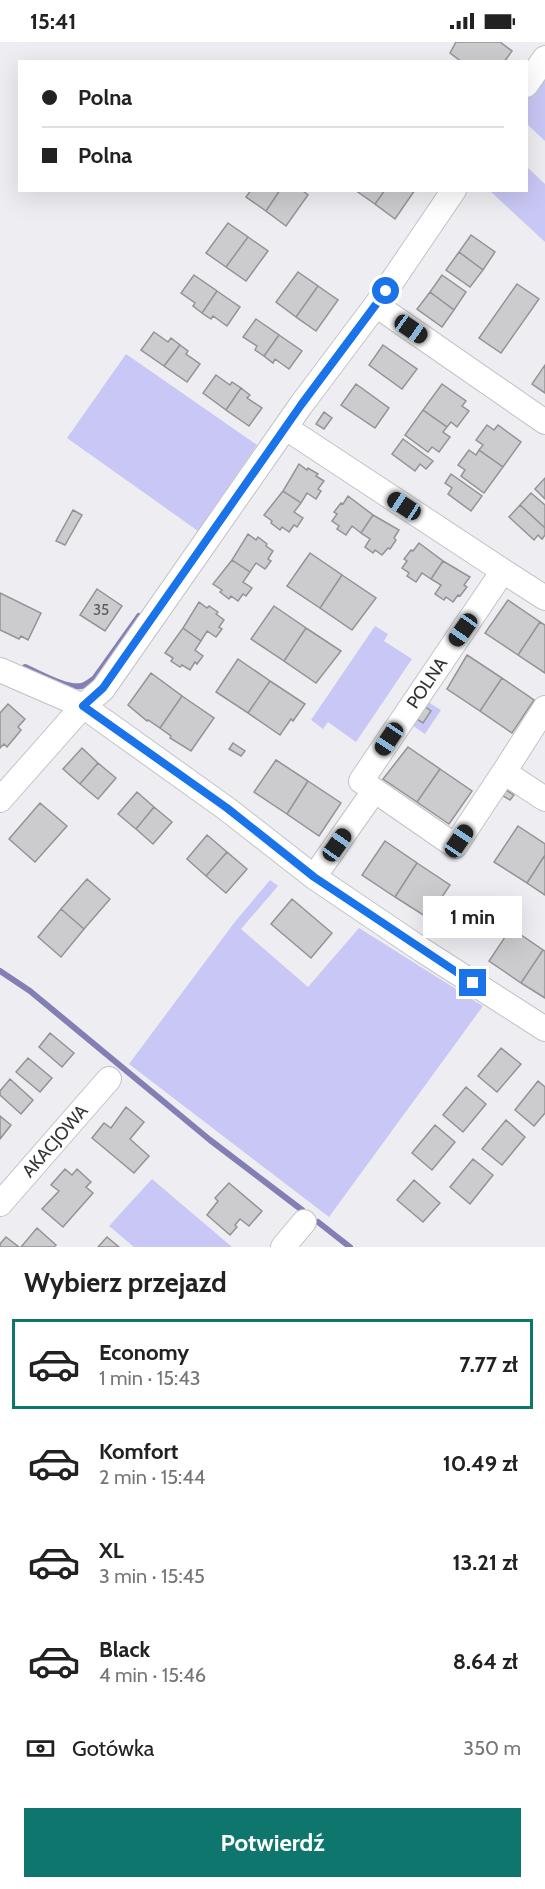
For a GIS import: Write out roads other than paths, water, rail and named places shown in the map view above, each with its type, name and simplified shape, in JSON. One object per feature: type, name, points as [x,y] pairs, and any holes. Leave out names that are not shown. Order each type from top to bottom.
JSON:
[{"type":"street","points":[[528,82],[545,58]]},
{"type":"street","points":[[0,800],[83,706],[103,688],[286,428],[376,305],[453,192]]},
{"type":"street","points":[[376,305],[545,422]]},
{"type":"street","points":[[286,428],[545,598]]},
{"type":"street","name":"POLNA","points":[[374,791],[361,781],[503,571]]},
{"type":"street","points":[[0,670],[83,706],[227,808],[314,877],[545,1029]]},
{"type":"street","points":[[314,877],[374,791],[455,846],[545,708]]},
{"type":"street","points":[[504,772],[545,799]]},
{"type":"street","name":"AKACJOWA","points":[[0,1204],[109,1079]]},
{"type":"street","points":[[283,1247],[304,1221]]},
{"type":"waterway","points":[[25,667],[68,685],[85,685],[94,679],[139,616]]},
{"type":"waterway","points":[[0,971],[30,991],[210,1140],[302,1210]]},
{"type":"waterway","points":[[318,1222],[350,1247]]}]
